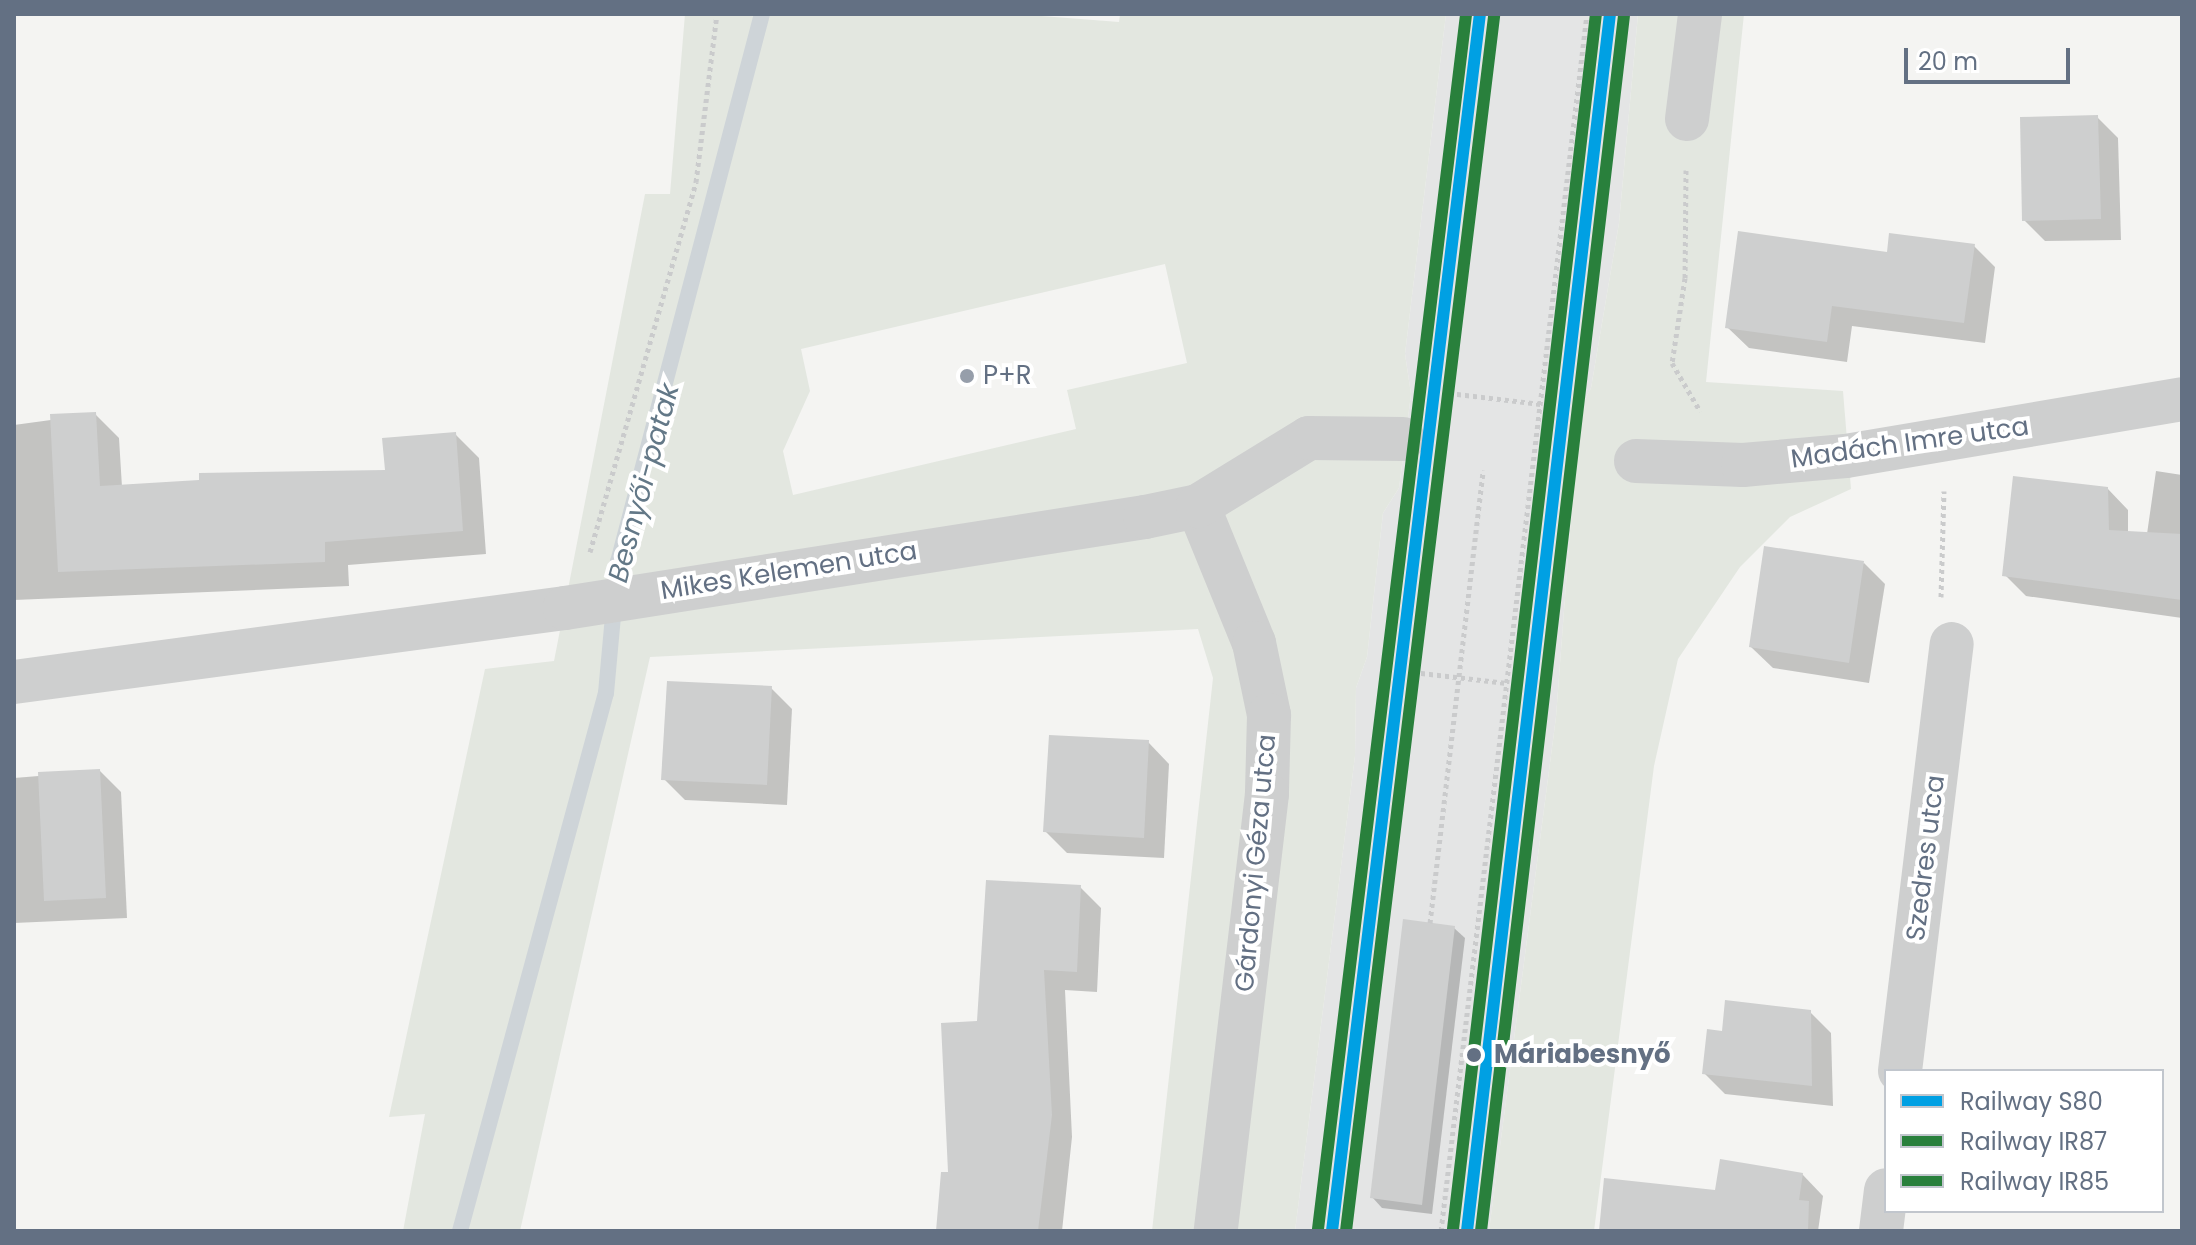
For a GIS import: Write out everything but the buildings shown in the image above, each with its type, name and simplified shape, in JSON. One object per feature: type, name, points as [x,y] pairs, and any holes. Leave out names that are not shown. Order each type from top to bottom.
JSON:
[{"type":"street","points":[[1687,119],[1700,14]]},
{"type":"street","name":"Madách Imre utca","points":[[1636,461],[1743,465],[1947,440],[2182,399]]},
{"type":"street","name":"Mikes Kelemen utca","points":[[14,682],[565,608],[1198,506],[1309,438],[1403,439]]},
{"type":"street","name":"Gárdonyi Géza utca","points":[[1198,506],[1254,643],[1269,715],[1267,794],[1216,1231]]},
{"type":"street","name":"Szedres utca","points":[[1900,1069],[1952,644]]},
{"type":"street","points":[[1881,1231],[1884,1206]]},
{"type":"path","points":[[565,608],[573,564],[590,552],[696,182],[717,14]]},
{"type":"path","points":[[1445,424],[1495,14]]},
{"type":"path","points":[[1441,1231],[1587,14]]},
{"type":"path","points":[[1687,119],[1685,278],[1672,363],[1685,391],[1743,465]]},
{"type":"path","points":[[1449,393],[1540,404]]},
{"type":"path","points":[[1947,440],[1938,582],[1952,644]]},
{"type":"path","points":[[1344,1231],[1439,470]]},
{"type":"path","points":[[1430,923],[1483,470]]},
{"type":"path","points":[[1413,672],[1506,683]]},
{"type":"shaded area","points":[[685,14],[1016,14],[1119,22],[1120,14],[1446,14],[1405,354],[1411,394],[1399,488],[1383,513],[1367,657],[1356,688],[1355,756],[1295,1231],[1152,1231],[1213,678],[1198,629],[650,657],[520,1231],[403,1231],[425,1114],[389,1117],[485,669],[554,661],[645,194],[670,194]],"holes":[[[1165,264],[1187,363],[1067,390],[1076,429],[793,495],[783,451],[810,391],[801,349]]]},
{"type":"shaded area","points":[[1446,14],[1638,14],[1619,223],[1591,388],[1579,411],[1556,717],[1489,1231],[1295,1231],[1355,756],[1356,688],[1367,657],[1383,513],[1399,488],[1411,394],[1405,354]]},
{"type":"shaded area","points":[[1638,14],[1744,14],[1706,382],[1843,391],[1851,489],[1790,517],[1740,567],[1678,659],[1654,766],[1594,1231],[1489,1231],[1556,717],[1579,411],[1591,388],[1619,223]]},
{"type":"waterway","name":"Besnyői-patak","points":[[460,1231],[606,693],[618,562],[762,14]]},
{"type":"rail line","name":"IR85","points":[[1318,1229],[1466,14]]},
{"type":"rail line","name":"S80","points":[[1332,1231],[1480,14]]},
{"type":"rail line","name":"IR85","points":[[1453,1229],[1596,14]]},
{"type":"rail line","name":"S80","points":[[1467,1231],[1610,14]]},
{"type":"rail line","name":"IR87","points":[[1346,1231],[1494,16]]},
{"type":"rail line","name":"IR87","points":[[1481,1231],[1624,16]]},
{"type":"place","name":"P+R","points":[[967,376]]},
{"type":"place","name":"Máriabesnyő","points":[[1474,1055]]}]
